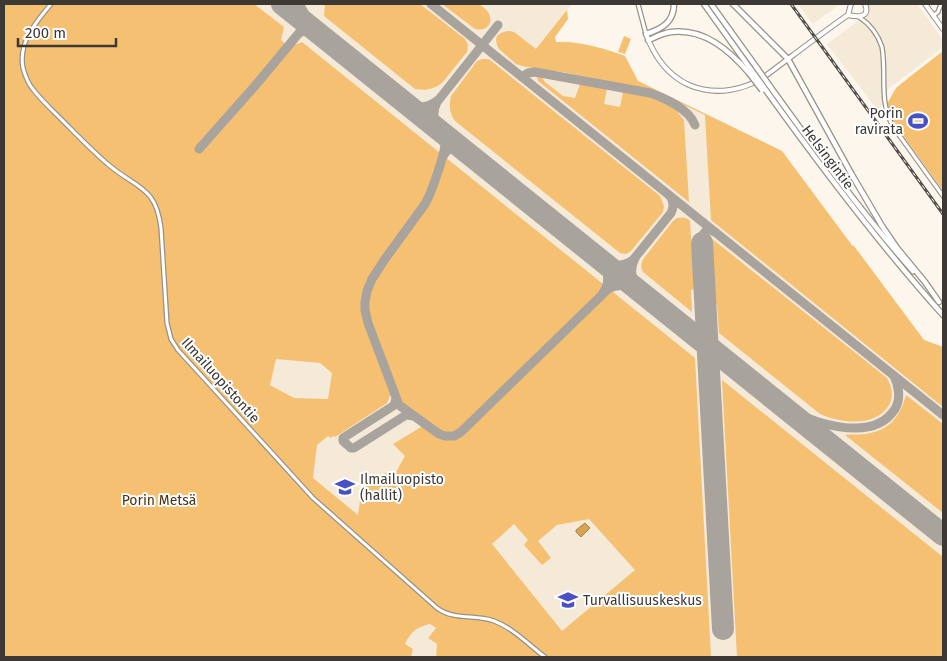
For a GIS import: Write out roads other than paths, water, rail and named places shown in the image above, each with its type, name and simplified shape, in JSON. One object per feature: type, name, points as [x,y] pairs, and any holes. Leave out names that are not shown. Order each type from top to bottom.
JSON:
[{"type":"highway","points":[[646,34],[661,29],[669,22],[674,4]]},
{"type":"highway","name":"Helsingintie","points":[[704,4],[753,70]]},
{"type":"highway","name":"Helsingintie","points":[[711,4],[765,88],[835,185],[896,262],[943,315]]},
{"type":"highway","points":[[733,4],[788,59],[882,226],[939,302]]},
{"type":"highway","points":[[648,40],[671,32],[682,32],[717,42],[753,70],[765,88]]},
{"type":"highway","name":"Helsingintie","points":[[765,88],[856,204],[943,306]]},
{"type":"main road","points":[[848,15],[857,17],[865,14],[866,4]]},
{"type":"main road","points":[[925,4],[943,29]]},
{"type":"main road","points":[[646,34],[654,53],[670,73],[684,83],[711,91],[735,89],[767,75],[848,15],[850,6]]},
{"type":"main road","points":[[850,6],[851,14],[857,17]]},
{"type":"street","name":"Ilmailuopistontie","points":[[51,4],[31,28],[23,48],[22,62],[26,79],[31,88],[94,152],[116,171],[142,188],[155,203],[160,216],[168,332],[178,350],[313,498],[433,605],[445,614],[486,619],[500,624],[545,657]]},
{"type":"street","points":[[638,4],[646,34]]},
{"type":"street","points":[[933,16],[938,12],[941,4]]},
{"type":"street","points":[[866,11],[868,23],[882,47],[884,99],[888,118],[943,196]]},
{"type":"street","points":[[857,17],[868,23]]},
{"type":"railway","points":[[791,4],[943,214]]},
{"type":"place","name":"Porin ravirata","points":[[918,121]]},
{"type":"place","name":"Ilmailuopisto (hallit)","points":[[345,487]]},
{"type":"place","name":"Turvallisuuskeskus","points":[[568,600]]},
{"type":"park label","name":"Porin Metsä","points":[[159,500]]}]
